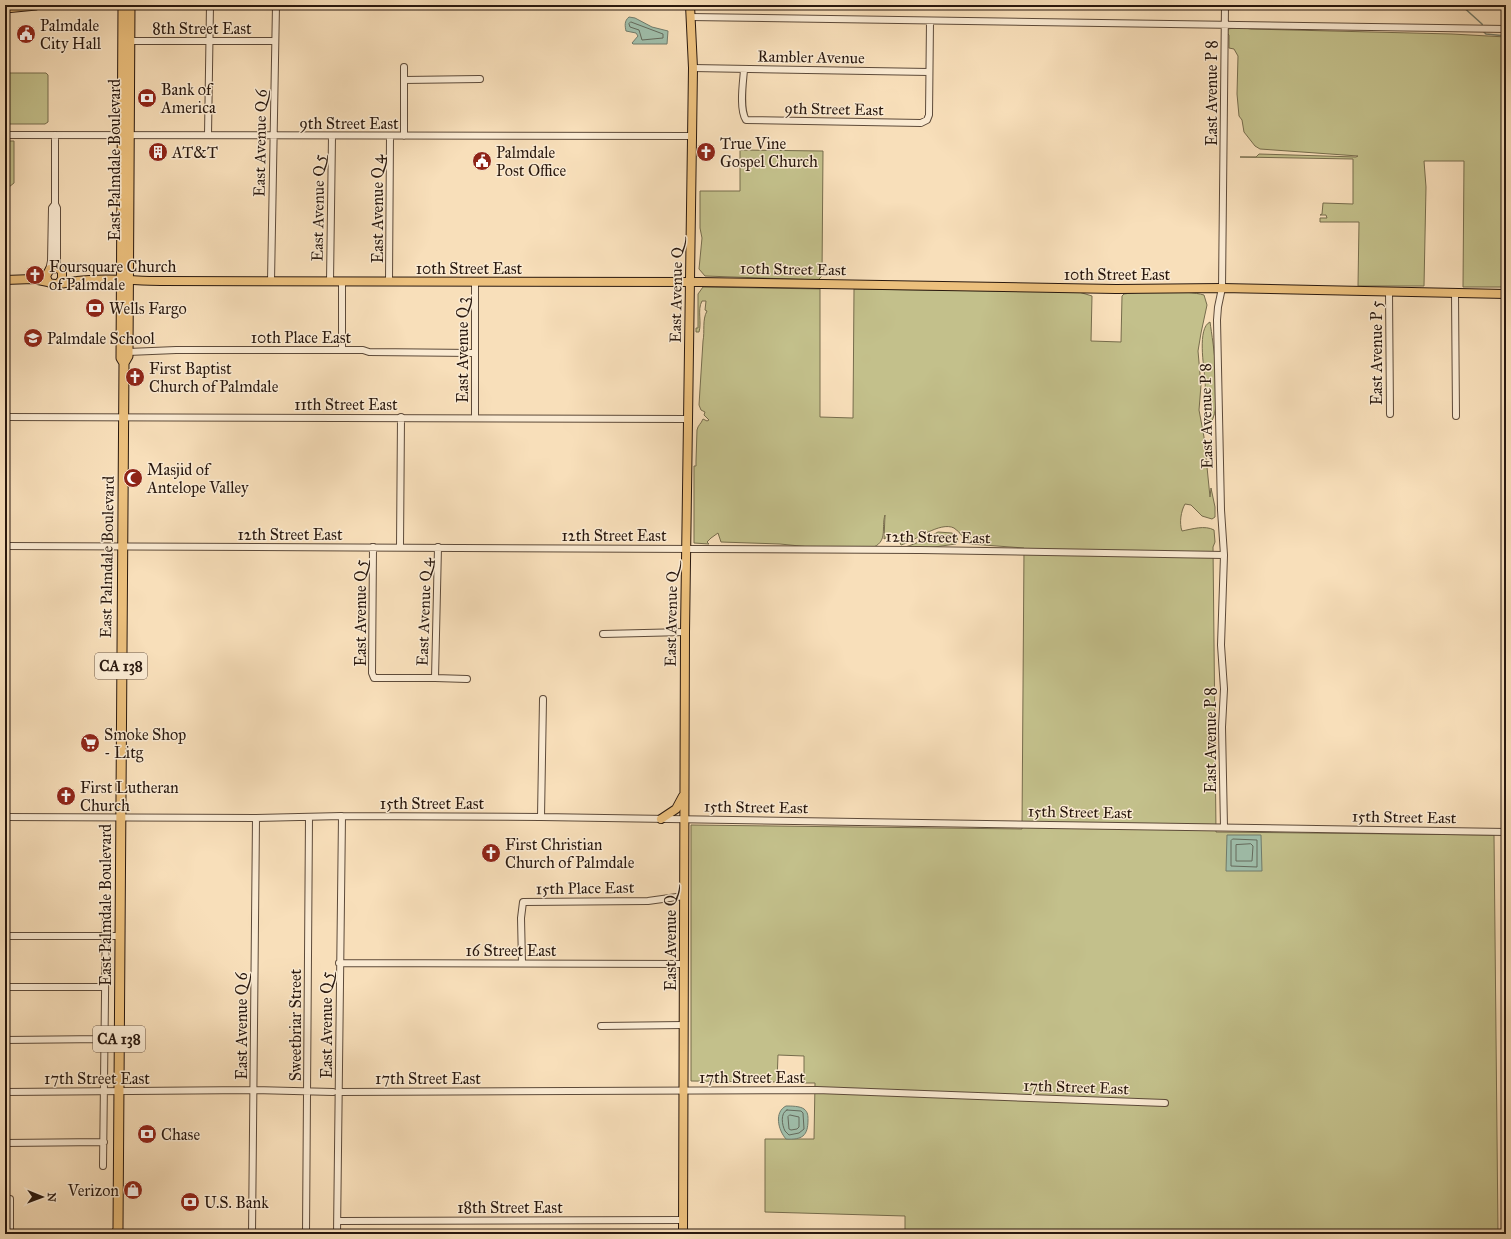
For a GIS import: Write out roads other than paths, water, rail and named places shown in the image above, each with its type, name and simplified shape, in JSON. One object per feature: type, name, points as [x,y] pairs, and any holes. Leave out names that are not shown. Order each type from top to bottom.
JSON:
[{"type":"highway","points":[[5,8],[36,5]]},
{"type":"highway","name":"East Palmdale Boulevard","points":[[123,5],[126,135]]},
{"type":"highway","name":"East Palmdale Boulevard","points":[[124,363],[121,358],[130,5]]},
{"type":"highway","name":"East Palmdale Boulevard","points":[[118,1233],[124,363],[128,356],[124,280]]},
{"type":"main road","name":"East Avenue Q","points":[[683,1234],[685,632],[693,68],[690,5]]},
{"type":"main road","points":[[5,280],[33,279],[48,275],[55,267],[61,272],[62,279],[59,283],[53,284],[48,275]]},
{"type":"main road","name":"10th Street East","points":[[61,272],[80,280]]},
{"type":"main road","name":"10th Street East","points":[[59,283],[80,280],[690,282],[1116,289],[1222,288],[1506,294]]},
{"type":"main road","points":[[661,819],[676,809],[685,794]]},
{"type":"street","points":[[208,135],[210,5]]},
{"type":"street","name":"East Avenue Q 6","points":[[271,281],[276,5]]},
{"type":"street","name":"East Avenue P 8","points":[[1224,828],[1222,727],[1224,689],[1221,645],[1224,555],[1221,510],[1217,320],[1222,288],[1225,5]]},
{"type":"street","points":[[690,17],[1506,29]]},
{"type":"street","points":[[929,72],[930,21]]},
{"type":"street","name":"8th Street East","points":[[130,41],[275,41]]},
{"type":"street","points":[[404,67],[404,136]]},
{"type":"street","name":"Rambler Avenue","points":[[693,68],[929,72]]},
{"type":"street","name":"9th Street East","points":[[744,70],[743,116],[746,120],[921,123],[927,120],[929,115],[929,72]]},
{"type":"street","points":[[404,80],[480,79]]},
{"type":"street","name":"9th Street East","points":[[5,135],[692,136]]},
{"type":"street","points":[[55,135],[57,263],[61,272]]},
{"type":"street","name":"East Avenue Q 5","points":[[330,281],[332,136]]},
{"type":"street","name":"East Avenue Q 4","points":[[390,136],[390,282]]},
{"type":"street","points":[[48,275],[51,261],[52,208],[55,204]]},
{"type":"street","points":[[342,281],[342,350]]},
{"type":"street","name":"East Avenue Q 3","points":[[475,282],[475,417]]},
{"type":"street","name":"East Avenue P 5","points":[[1389,292],[1390,414]]},
{"type":"street","points":[[1455,294],[1456,416]]},
{"type":"street","name":"10th Place East","points":[[128,352],[166,350],[342,350],[374,352],[474,353]]},
{"type":"street","name":"11th Street East","points":[[5,417],[475,417],[687,419]]},
{"type":"street","name":"East Avenue Q 4","points":[[400,547],[401,417]]},
{"type":"street","name":"12th Street East","points":[[5,546],[686,548],[937,550],[1224,555]]},
{"type":"street","name":"East Avenue Q 5","points":[[373,547],[372,673],[374,678],[435,678]]},
{"type":"street","name":"East Avenue Q 4","points":[[435,678],[438,547]]},
{"type":"street","points":[[603,634],[685,632]]},
{"type":"street","points":[[435,678],[467,679]]},
{"type":"street","points":[[541,817],[543,699]]},
{"type":"street","name":"Sweetbriar Street","points":[[306,1234],[309,816]]},
{"type":"street","name":"East Avenue Q 5","points":[[337,1234],[336,1092],[342,816]]},
{"type":"street","name":"15th Street East","points":[[5,817],[541,817],[1506,832]]},
{"type":"street","name":"East Avenue Q 6","points":[[252,1234],[256,818]]},
{"type":"street","name":"15th Place East","points":[[522,963],[521,918],[523,902],[648,901],[684,896]]},
{"type":"street","name":"East Palmdale Boulevard","points":[[103,1166],[106,912]]},
{"type":"street","points":[[5,936],[120,936]]},
{"type":"street","name":"16 Street East","points":[[339,963],[684,964]]},
{"type":"street","points":[[5,987],[105,987]]},
{"type":"street","points":[[601,1026],[683,1025]]},
{"type":"street","points":[[5,1040],[104,1039]]},
{"type":"street","name":"17th Street East","points":[[5,1092],[254,1090],[336,1092],[817,1090],[1165,1103]]},
{"type":"street","points":[[5,1143],[104,1142]]},
{"type":"street","points":[[8,1199],[10,1234]]},
{"type":"street","name":"18th Street East","points":[[338,1221],[683,1220]]},
{"type":"water","points":[[629,17],[635,18],[652,27],[668,31],[667,44],[633,44],[632,43],[638,36],[636,33],[626,31],[625,25]]},
{"type":"water","points":[[1227,835],[1261,835],[1262,871],[1226,871]]},
{"type":"water","points":[[786,1106],[800,1107],[807,1113],[807,1130],[800,1138],[786,1139],[781,1131],[778,1121],[780,1112]]},
{"type":"waterway","points":[[1461,5],[1482,24],[1483,27]]},
{"type":"waterway","points":[[1483,31],[1486,34],[1506,36]]},
{"type":"place","name":"Palmdale City Hall","points":[[26,34]]},
{"type":"place","name":"Bank of America","points":[[147,98]]},
{"type":"place","name":"AT&T","points":[[158,152]]},
{"type":"place","name":"True Vine Gospel Church","points":[[706,152]]},
{"type":"place","name":"Palmdale Post Office","points":[[482,161]]},
{"type":"place","name":"Foursquare Church of Palmdale","points":[[35,275]]},
{"type":"place","name":"Wells Fargo","points":[[95,308]]},
{"type":"place","name":"Palmdale School","points":[[33,338]]},
{"type":"place","name":"First Baptist Church of Palmdale","points":[[135,377]]},
{"type":"place","name":"Masjid of Antelope Valley","points":[[133,478]]},
{"type":"place","name":"Smoke Shop - Litg","points":[[90,743]]},
{"type":"place","name":"First Lutheran Church","points":[[66,796]]},
{"type":"place","name":"First Christian Church of Palmdale","points":[[491,853]]},
{"type":"place","name":"Chase","points":[[147,1134]]},
{"type":"place","name":"Verizon","points":[[133,1190]]},
{"type":"place","name":"U.S. Bank","points":[[190,1202]]}]
